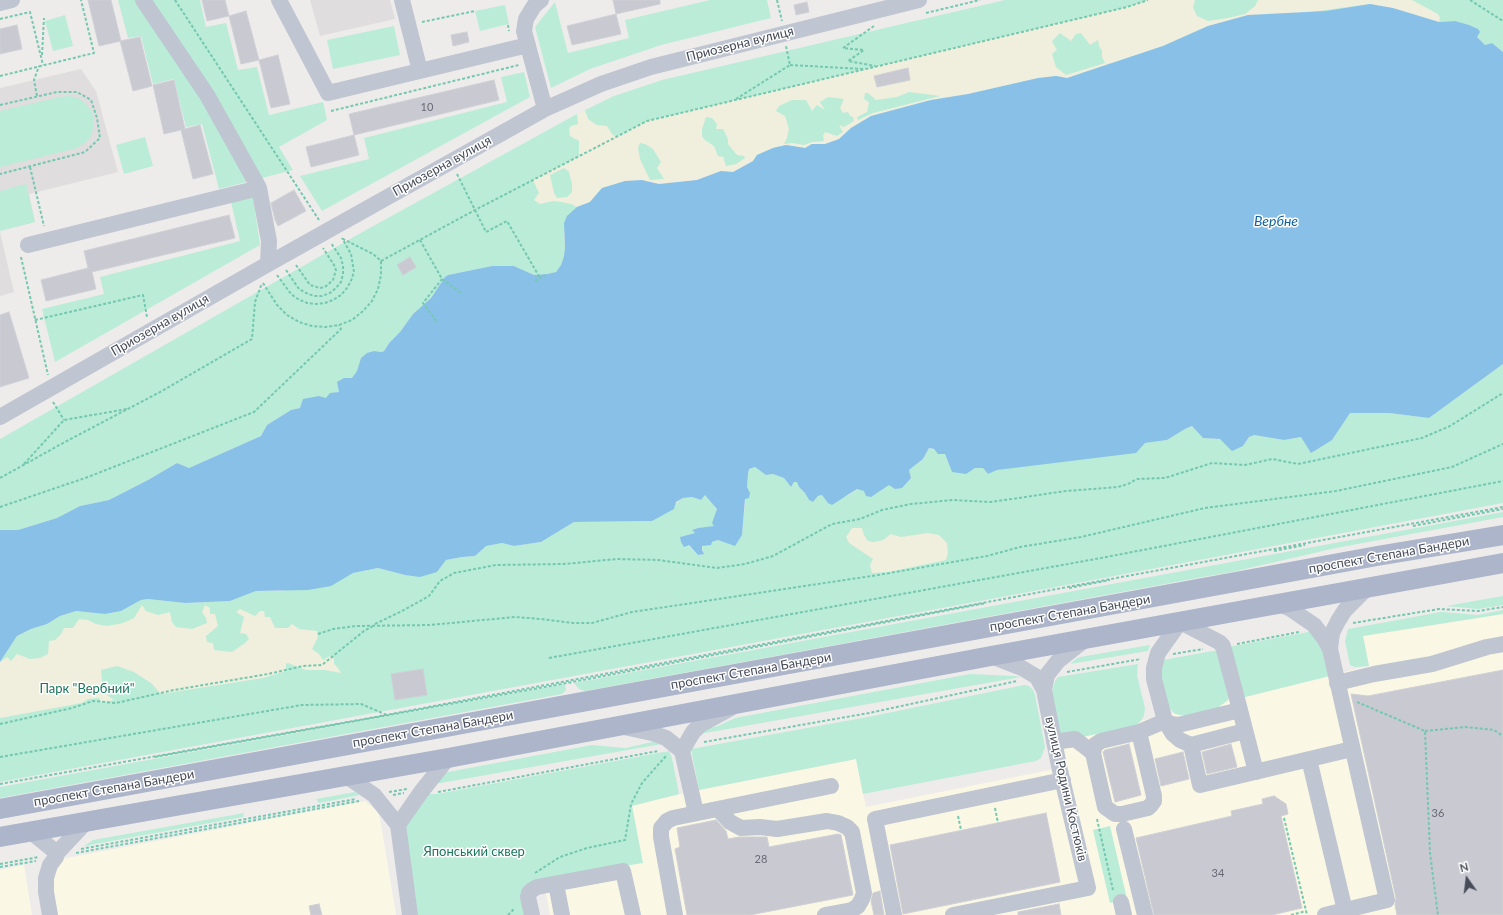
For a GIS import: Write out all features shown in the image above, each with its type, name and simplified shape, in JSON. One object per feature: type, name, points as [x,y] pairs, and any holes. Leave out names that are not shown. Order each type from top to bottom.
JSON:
[{"type":"main road","name":"проспект Степана Бандери","points":[[0,809],[1377,556],[1503,535]]},
{"type":"main road","points":[[0,837],[448,758],[1086,638],[1503,563]]},
{"type":"street","points":[[0,2],[12,0]]},
{"type":"street","points":[[143,0],[207,95],[259,188],[269,241],[271,273]]},
{"type":"street","points":[[279,0],[328,93],[528,45]]},
{"type":"street","points":[[402,0],[420,71]]},
{"type":"street","points":[[541,0],[534,6],[526,19],[524,31],[545,109]]},
{"type":"street","name":"Приозерна вулиця","points":[[0,417],[271,273],[545,109],[601,84],[650,67],[920,7]]},
{"type":"street","points":[[28,245],[259,188]]},
{"type":"street","points":[[1330,648],[1332,634],[1345,610],[1367,588]]},
{"type":"street","points":[[1277,604],[1289,608],[1318,629],[1330,648],[1387,900],[1345,912],[1325,915]]},
{"type":"street","points":[[1245,731],[1191,745],[1180,740],[1173,734],[1165,721],[1154,679],[1154,668],[1151,658],[1158,653],[1180,622],[1219,642],[1223,646],[1256,772]]},
{"type":"street","points":[[991,656],[1022,668],[1043,681],[1058,661],[1086,638]]},
{"type":"street","points":[[1338,683],[1374,674],[1432,664],[1487,647],[1503,644]]},
{"type":"street","name":"вулиця Родини Костюків","points":[[953,915],[1088,888],[1054,742],[1043,681]]},
{"type":"street","points":[[680,748],[700,725],[738,704]]},
{"type":"street","points":[[1139,732],[1154,796],[1152,805],[1148,808],[1122,814],[1115,814],[1105,807],[1093,753],[1095,745],[1102,741],[1139,732],[1165,721],[1178,725],[1240,710]]},
{"type":"street","points":[[619,726],[652,732],[666,738],[680,748],[696,813]]},
{"type":"street","points":[[1054,742],[1075,739],[1093,753]]},
{"type":"street","points":[[1191,745],[1200,785],[1352,749]]},
{"type":"street","points":[[398,825],[448,758]]},
{"type":"street","points":[[1309,759],[1345,912]]},
{"type":"street","points":[[346,776],[375,797],[398,825],[410,915]]},
{"type":"street","points":[[894,915],[875,819],[1063,780]]},
{"type":"street","points":[[674,915],[661,837],[661,828],[666,821],[696,813],[831,786]]},
{"type":"street","points":[[718,809],[730,822],[741,828],[760,827],[777,829],[827,821],[838,823],[847,827],[852,832],[864,893],[858,906],[852,910],[825,915]]},
{"type":"street","points":[[50,915],[46,892],[46,878],[50,865],[56,855],[87,821]]},
{"type":"street","points":[[1124,830],[1145,915]]},
{"type":"street","points":[[30,831],[56,855]]},
{"type":"street","points":[[532,915],[528,897],[529,893],[537,888],[623,871],[633,915]]},
{"type":"street","points":[[556,884],[562,915]]},
{"type":"path","points":[[0,76],[94,53],[81,0]]},
{"type":"path","points":[[175,0],[320,223]]},
{"type":"path","points":[[777,0],[783,24]]},
{"type":"path","points":[[920,7],[980,0]]},
{"type":"path","points":[[381,261],[646,121],[1126,7],[1148,0]]},
{"type":"path","points":[[1470,0],[1503,21]]},
{"type":"path","points":[[408,25],[475,11]]},
{"type":"path","points":[[0,19],[30,12],[43,65]]},
{"type":"path","points":[[41,58],[44,18]]},
{"type":"path","points":[[870,26],[878,24],[844,48],[864,50],[848,61],[876,66]]},
{"type":"path","points":[[508,25],[510,34]]},
{"type":"path","points":[[786,45],[790,65]]},
{"type":"path","points":[[331,111],[532,62]]},
{"type":"path","points":[[734,100],[790,65],[866,69]]},
{"type":"path","points":[[37,97],[34,80],[39,66]]},
{"type":"path","points":[[0,106],[57,92],[77,92],[91,100],[97,118],[100,138],[85,152],[0,174]]},
{"type":"path","points":[[30,167],[47,241]]},
{"type":"path","points":[[463,170],[456,174],[486,232],[507,221],[540,278]]},
{"type":"path","points":[[317,251],[348,234]]},
{"type":"path","points":[[271,273],[291,294],[307,303],[325,303],[333,300],[341,295],[347,288],[354,272],[352,254],[341,237]]},
{"type":"path","points":[[263,282],[277,305],[287,315],[299,322],[319,327],[339,325],[352,320],[372,301],[378,289],[381,275],[381,261],[374,254],[341,237]]},
{"type":"path","points":[[420,240],[442,279],[461,293]]},
{"type":"path","points":[[285,269],[299,289],[306,294],[322,296],[330,293],[341,282],[343,274],[341,258],[331,243]]},
{"type":"path","points":[[28,245],[18,247],[48,376]]},
{"type":"path","points":[[295,264],[306,282],[320,288],[325,287],[333,280],[336,270],[323,248]]},
{"type":"path","points":[[256,286],[263,282],[271,273],[285,269],[301,260]]},
{"type":"path","points":[[534,281],[546,275]]},
{"type":"path","points":[[436,321],[423,303],[442,279]]},
{"type":"path","points":[[0,478],[252,339],[255,302],[263,282]]},
{"type":"path","points":[[36,320],[142,295],[148,320]]},
{"type":"path","points":[[0,507],[88,477],[254,412],[341,329],[339,325]]},
{"type":"path","points":[[0,724],[72,708],[94,701],[116,703],[174,690],[268,674],[304,666],[322,665],[364,631],[429,596],[440,581],[454,573],[496,565],[564,564],[618,559],[658,560],[717,568],[745,564],[773,556],[832,524],[860,519],[882,510],[911,504],[952,500],[991,502],[1066,491],[1118,487],[1137,479],[1165,478],[1212,463],[1245,465],[1272,459],[1298,464],[1422,438],[1450,426],[1503,393]]},
{"type":"path","points":[[52,401],[64,420]]},
{"type":"path","points":[[21,466],[64,420],[129,408]]},
{"type":"path","points":[[318,634],[333,629],[375,625],[430,624],[515,617],[573,623],[592,623],[632,612],[967,560],[1020,547],[1081,537],[1205,508],[1336,491],[1452,467],[1503,444]]},
{"type":"path","points":[[549,658],[1101,558],[1503,481]]},
{"type":"path","points":[[0,785],[388,715],[1033,594],[1503,508]]},
{"type":"path","points":[[1336,626],[1439,609],[1478,611],[1503,607]]},
{"type":"path","points":[[375,797],[415,788],[437,792],[1043,681],[1151,658],[1318,629]]},
{"type":"path","points":[[1142,663],[1151,658]]},
{"type":"path","points":[[1350,699],[1425,732],[1465,727],[1494,730],[1503,736]]},
{"type":"path","points":[[0,756],[302,705],[361,704],[388,715]]},
{"type":"path","points":[[1425,732],[1430,853],[1438,915]]},
{"type":"path","points":[[531,878],[535,872],[560,857],[587,848],[625,840],[631,804],[642,783],[680,748]]},
{"type":"path","points":[[0,864],[375,797],[423,790]]},
{"type":"path","points":[[1095,812],[1119,904]]},
{"type":"path","points":[[1284,818],[1307,915]]},
{"type":"path","points":[[0,867],[56,855]]},
{"type":"path","points":[[508,915],[515,908],[516,903]]},
{"type":"path","points":[[1291,915],[1306,911]]},
{"type":"shaded area","points":[[310,0],[390,0],[395,19],[320,36]]},
{"type":"shaded area","points":[[81,69],[96,91],[118,172],[29,194],[35,222],[0,231],[0,88]]},
{"type":"shaded area","points":[[0,232],[14,292],[0,296]]},
{"type":"shaded area","points":[[1503,614],[1503,915],[550,915],[544,883],[640,849],[632,805],[699,790],[856,759],[866,807],[1060,768],[1061,739],[1241,698],[1369,666],[1363,636]]},
{"type":"shaded area","points":[[365,801],[379,813],[396,915],[55,915],[53,903],[54,872],[62,859]]},
{"type":"shaded area","points":[[24,865],[32,915],[0,915],[0,870]]},
{"type":"green space","points":[[118,0],[200,0],[206,27],[226,23],[238,70],[257,67],[269,115],[323,102],[327,120],[279,147],[293,170],[219,189],[202,124],[186,127],[174,79],[153,84],[141,36],[128,38]]},
{"type":"green space","points":[[710,0],[767,0],[771,18],[661,45],[590,69],[551,88],[535,27],[555,2],[568,53],[629,38],[625,20]]},
{"type":"green space","points":[[1005,0],[1503,0],[1503,52],[1492,43],[1485,45],[1477,37],[1455,21],[1439,22],[1416,15],[931,100],[839,139],[753,161],[697,180],[642,180],[564,232],[564,256],[561,265],[556,272],[534,275],[514,266],[492,266],[448,275],[445,277],[431,298],[413,314],[384,351],[374,351],[361,358],[357,372],[352,378],[344,378],[339,392],[326,398],[319,396],[300,408],[291,410],[267,425],[261,436],[189,468],[177,463],[109,500],[80,506],[57,518],[18,530],[0,530],[0,439],[366,230],[577,114],[614,96],[662,80]]},
{"type":"green space","points":[[505,5],[509,24],[480,31],[475,11]]},
{"type":"green space","points":[[65,15],[73,46],[53,51],[45,21]]},
{"type":"green space","points":[[394,26],[400,55],[333,69],[327,40]]},
{"type":"green space","points":[[524,72],[530,97],[322,211],[300,176],[369,159],[364,138],[507,102],[501,77]]},
{"type":"green space","points":[[69,96],[78,98],[91,110],[94,119],[93,128],[91,136],[85,143],[77,148],[0,167],[0,111]]},
{"type":"green space","points":[[145,137],[153,166],[124,174],[116,145]]},
{"type":"green space","points":[[26,184],[35,222],[0,231],[0,191]]},
{"type":"green space","points":[[253,197],[260,245],[55,362],[42,309],[104,294],[100,277],[240,241],[231,202]]},
{"type":"green space","name":"Парк \"Вербний\"","points":[[1503,364],[1503,503],[0,782],[0,662],[17,636],[31,629],[47,624],[60,616],[76,611],[105,614],[121,611],[141,600],[148,599],[185,603],[230,601],[256,591],[281,591],[378,568],[405,575],[437,572],[446,560],[475,556],[485,546],[502,543],[514,546],[541,542],[574,522],[652,521],[683,498],[692,497],[701,500],[705,494],[717,509],[715,516],[715,527],[698,528],[692,530],[696,533],[680,537],[698,555],[703,554],[702,546],[718,540],[735,545],[742,535],[748,474],[749,469],[755,467],[766,475],[773,474],[784,478],[791,487],[794,482],[798,482],[799,487],[809,500],[813,502],[818,496],[823,495],[836,501],[849,495],[857,489],[876,494],[889,484],[895,489],[911,478],[909,470],[923,459],[929,448],[945,454],[952,472],[983,468],[988,474],[997,470],[1167,440],[1192,426],[1203,438],[1220,439],[1243,446],[1249,437],[1254,435],[1284,440],[1301,437],[1332,440],[1349,413],[1389,413],[1429,418]]},
{"type":"green space","points":[[1503,512],[1503,517],[1336,548],[1232,572],[585,691],[579,689],[574,683]]},
{"type":"green space","points":[[1503,596],[1503,605],[1478,609],[1446,606]]},
{"type":"green space","points":[[1503,610],[1503,614],[1363,636],[1369,666],[1355,667],[1350,665],[1345,641],[1348,629],[1441,612],[1478,615]]},
{"type":"green space","points":[[1314,631],[1320,640],[1330,676],[1241,698],[1228,647]]},
{"type":"green space","points":[[1150,645],[1148,651],[1070,664],[1080,657]]},
{"type":"green space","points":[[1218,650],[1229,697],[1227,701],[1217,708],[1186,716],[1175,714],[1168,705],[1160,671],[1163,660]]},
{"type":"green space","points":[[1138,664],[1137,675],[1145,708],[1144,716],[1140,722],[1135,726],[1078,738],[1060,738],[1052,692],[1055,681],[1058,677]]},
{"type":"green space","points":[[970,674],[1021,677],[694,735],[700,730],[718,726],[735,718]]},
{"type":"green space","points":[[565,684],[566,690],[562,694],[0,798],[0,787]]},
{"type":"green space","points":[[1024,685],[1029,686],[1035,695],[1045,747],[1041,758],[1036,761],[863,794],[856,759],[699,790],[691,749],[868,717]]},
{"type":"green space","points":[[652,742],[662,744],[431,784],[443,774],[448,772],[592,745],[625,748]]},
{"type":"green space","name":"Японський сквер","points":[[669,751],[672,758],[679,794],[632,806],[643,863],[532,881],[528,915],[418,915],[405,836],[405,827],[425,794],[437,794]]},
{"type":"green space","points":[[355,792],[360,795],[319,803],[316,799]]},
{"type":"green space","points":[[244,813],[243,817],[84,846],[93,840]]},
{"type":"green space","points":[[1110,826],[1127,899],[1110,903],[1093,830]]},
{"type":"sand","points":[[1148,0],[1195,0],[1193,7],[1197,16],[1208,21],[1245,14],[1255,6],[1258,0],[1412,0],[1438,14],[1440,18],[1439,22],[1370,4],[1208,26],[1163,46],[1067,78],[1056,76],[931,100],[871,116],[851,128],[839,139],[825,144],[812,144],[805,148],[786,145],[773,148],[757,155],[753,161],[733,172],[721,171],[697,180],[659,184],[642,180],[602,188],[590,202],[577,207],[571,204],[553,201],[540,204],[534,200],[539,193],[533,180],[579,156],[579,141],[570,136],[569,129],[571,126],[578,124],[577,114],[585,110],[588,119],[597,125],[607,126],[616,137],[647,121],[1127,7]],"holes":[[[1060,33],[1071,41],[1076,34],[1081,33],[1090,45],[1098,40],[1105,63],[1066,75],[1056,67],[1052,54],[1057,50],[1052,41]],[[909,92],[940,96],[873,113],[858,120],[857,117],[867,112],[869,102],[864,99],[865,93],[868,93],[876,100],[897,97]],[[828,97],[844,99],[840,108],[843,113],[848,112],[850,116],[853,117],[854,121],[844,127],[839,125],[843,132],[837,136],[825,132],[823,136],[824,141],[812,142],[804,145],[792,143],[784,144],[789,129],[785,116],[776,111],[779,106],[792,100],[806,100],[812,111],[817,105],[825,110],[820,102]],[[706,117],[712,118],[717,124],[716,129],[723,129],[728,139],[728,144],[737,155],[744,156],[745,158],[736,164],[726,166],[724,157],[718,156],[714,146],[702,136],[702,129]],[[640,143],[653,149],[661,162],[657,168],[664,179],[650,180],[640,159],[638,148]],[[564,168],[569,172],[572,192],[567,197],[557,198],[554,193],[550,175]]]},
{"type":"sand","points":[[852,528],[862,528],[868,541],[874,542],[883,540],[891,534],[901,537],[928,533],[939,535],[947,543],[948,553],[946,560],[889,572],[872,573],[870,565],[873,559],[849,543],[846,537]]},
{"type":"sand","points":[[142,605],[146,611],[158,615],[170,612],[172,622],[176,627],[192,629],[207,623],[202,612],[205,605],[210,608],[210,614],[215,614],[218,626],[206,636],[207,642],[213,643],[214,650],[232,652],[249,639],[246,634],[240,633],[244,617],[236,612],[240,609],[255,616],[260,611],[264,611],[265,617],[270,617],[275,628],[288,628],[292,624],[299,629],[317,631],[318,637],[312,649],[319,654],[323,660],[330,656],[334,659],[334,664],[341,673],[325,670],[306,670],[288,663],[286,664],[286,670],[283,672],[263,678],[161,694],[151,683],[134,672],[117,666],[101,670],[102,681],[107,695],[114,700],[102,703],[99,698],[88,699],[82,703],[0,718],[0,662],[7,657],[11,661],[17,654],[30,659],[40,658],[48,654],[49,641],[55,640],[64,628],[73,628],[79,619],[88,620],[96,624],[107,626],[123,623],[134,618]]},
{"type":"water","name":"Вербне","points":[[1370,4],[1393,8],[1439,22],[1455,21],[1469,25],[1478,29],[1480,32],[1477,37],[1485,45],[1492,43],[1503,52],[1503,364],[1429,418],[1389,413],[1350,413],[1332,440],[1311,453],[1301,437],[1284,440],[1254,435],[1249,437],[1243,446],[1232,451],[1220,439],[1203,438],[1192,426],[1167,440],[1145,443],[1136,453],[997,470],[988,474],[983,468],[975,468],[966,474],[952,472],[945,454],[938,454],[934,449],[929,448],[923,459],[909,470],[911,478],[902,488],[895,489],[889,485],[871,497],[866,496],[864,491],[857,489],[832,505],[828,503],[822,495],[818,496],[813,502],[809,500],[797,482],[794,482],[791,487],[784,478],[773,474],[766,475],[755,467],[749,469],[747,487],[750,493],[749,498],[745,499],[742,535],[735,546],[718,540],[712,542],[711,545],[702,546],[704,554],[698,555],[689,545],[684,547],[680,537],[695,533],[692,530],[698,528],[714,526],[712,523],[717,509],[705,495],[701,500],[692,497],[683,498],[676,502],[674,509],[652,521],[574,522],[541,542],[514,546],[502,543],[486,546],[475,556],[446,560],[437,572],[420,577],[378,568],[353,573],[331,586],[308,590],[256,591],[230,601],[185,603],[148,599],[141,600],[121,611],[105,614],[76,611],[60,616],[47,624],[31,629],[17,636],[0,662],[0,530],[18,530],[57,518],[80,506],[109,500],[177,463],[189,468],[261,436],[267,425],[291,410],[300,408],[303,399],[319,396],[326,398],[330,393],[339,392],[337,382],[344,378],[352,378],[357,371],[361,358],[367,353],[384,351],[413,314],[431,298],[445,277],[448,275],[492,266],[514,266],[534,275],[556,272],[561,265],[564,256],[564,223],[567,216],[577,207],[590,202],[602,188],[625,181],[642,180],[659,184],[697,180],[721,171],[733,172],[753,161],[757,155],[773,148],[786,145],[805,148],[812,144],[825,144],[839,139],[851,128],[871,116],[931,100],[968,94],[1038,78],[1056,76],[1067,78],[1163,46],[1208,26],[1248,15],[1326,11]]},
{"type":"building","points":[[88,0],[111,0],[121,41],[99,46]]},
{"type":"building","points":[[202,0],[225,0],[229,16],[207,21]]},
{"type":"building","points":[[613,0],[660,0],[660,4],[616,14]]},
{"type":"building","points":[[807,2],[809,12],[796,15],[794,5]]},
{"type":"building","points":[[246,11],[259,60],[241,64],[229,16]]},
{"type":"building","points":[[616,14],[621,34],[572,45],[567,26]]},
{"type":"building","points":[[17,25],[22,49],[0,54],[0,29]]},
{"type":"building","points":[[467,32],[469,42],[453,46],[451,35]]},
{"type":"building","points":[[140,37],[152,86],[133,91],[120,41]]},
{"type":"building","points":[[278,55],[290,104],[271,108],[259,60]]},
{"type":"building","points":[[908,68],[910,80],[877,87],[874,76]]},
{"type":"building","points":[[174,80],[185,129],[164,134],[153,85]]},
{"type":"building","points":[[494,80],[499,100],[354,135],[349,114]]},
{"type":"building","points":[[200,125],[213,174],[193,179],[181,130]]},
{"type":"building","points":[[354,135],[359,155],[311,167],[306,147]]},
{"type":"building","points":[[294,190],[306,211],[278,226],[271,203]]},
{"type":"building","points":[[229,215],[235,238],[92,272],[96,289],[46,301],[41,280],[88,268],[84,251]]},
{"type":"building","points":[[410,257],[416,267],[403,275],[397,265]]},
{"type":"building","points":[[9,312],[29,378],[0,387],[0,315]]},
{"type":"building","points":[[423,669],[427,695],[395,700],[391,674]]},
{"type":"building","points":[[1503,670],[1503,915],[1397,915],[1395,905],[1396,898],[1351,694],[1368,696]]},
{"type":"building","points":[[1129,744],[1141,795],[1115,802],[1103,752],[1105,750]]},
{"type":"building","points":[[1231,744],[1237,767],[1207,774],[1202,752]]},
{"type":"building","points":[[1183,752],[1189,779],[1161,786],[1155,759]]},
{"type":"building","points":[[1274,796],[1286,804],[1288,814],[1281,816],[1302,908],[1272,915],[1154,915],[1136,838],[1232,816],[1231,811],[1263,804],[1262,799]]},
{"type":"building","points":[[1046,813],[1060,882],[903,914],[890,845]]},
{"type":"building","points":[[716,820],[726,831],[728,839],[739,837],[767,837],[769,847],[838,834],[841,835],[853,895],[750,915],[687,915],[675,849],[680,847],[677,828]]},
{"type":"building","points":[[880,891],[884,915],[874,915],[871,901],[873,893]]},
{"type":"building","points":[[319,904],[322,915],[311,915],[309,906]]},
{"type":"building","points":[[1059,904],[1061,915],[1018,915],[1018,912]]}]
